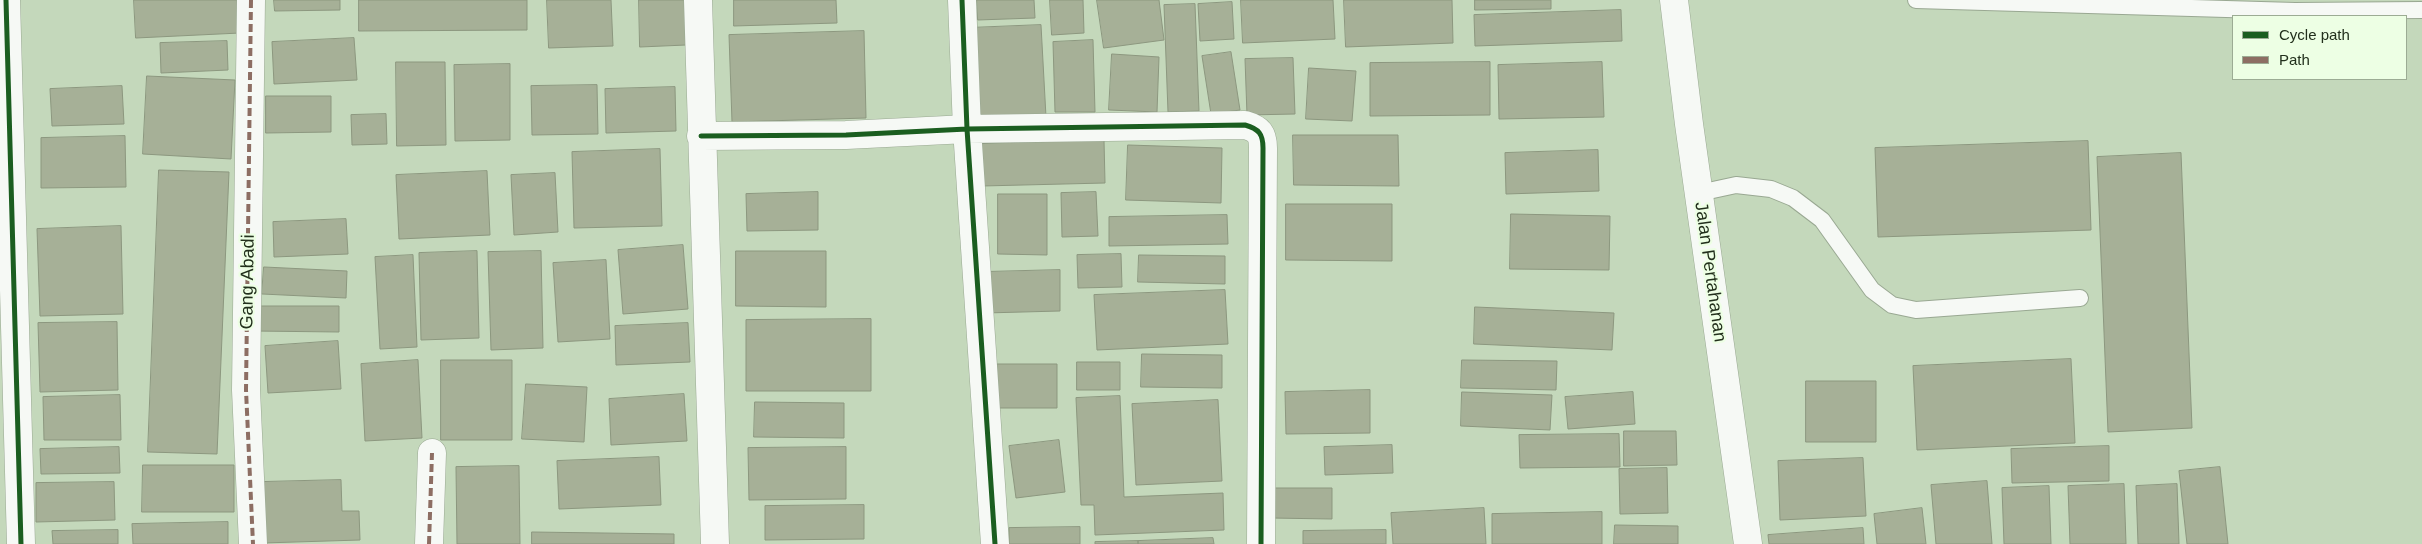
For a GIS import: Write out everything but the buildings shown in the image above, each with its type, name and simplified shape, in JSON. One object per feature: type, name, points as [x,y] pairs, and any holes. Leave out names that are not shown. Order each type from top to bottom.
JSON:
[{"type":"street","points":[[6,0],[22,544]]},
{"type":"street","points":[[698,0],[715,544]]},
{"type":"street","points":[[962,0],[967,129],[995,544]]},
{"type":"street","name":"Jalan Pertahanan","points":[[1674,0],[1748,544]]},
{"type":"street","name":"Gang Abadi","points":[[252,10],[246,390],[253,544]]},
{"type":"street","points":[[701,136],[846,135],[967,129],[1245,125],[1257,129],[1263,137],[1261,544]]},
{"type":"street","points":[[429,544],[432,453]]},
{"type":"lane","points":[[1916,0],[2422,10]]},
{"type":"lane","points":[[1699,193],[1736,185],[1771,189],[1793,198],[1822,220],[1872,290],[1892,305],[1916,310],[2080,298]]},
{"type":"marked path","points":[[251,0],[246,390],[253,544]]},
{"type":"marked path","points":[[429,544],[432,453]]},
{"type":"cycle path","points":[[6,0],[21,544]]},
{"type":"cycle path","points":[[962,0],[967,129],[995,544]]},
{"type":"cycle path","points":[[701,136],[846,135],[967,129],[1245,125],[1257,130],[1261,136],[1263,148],[1261,544]]}]
